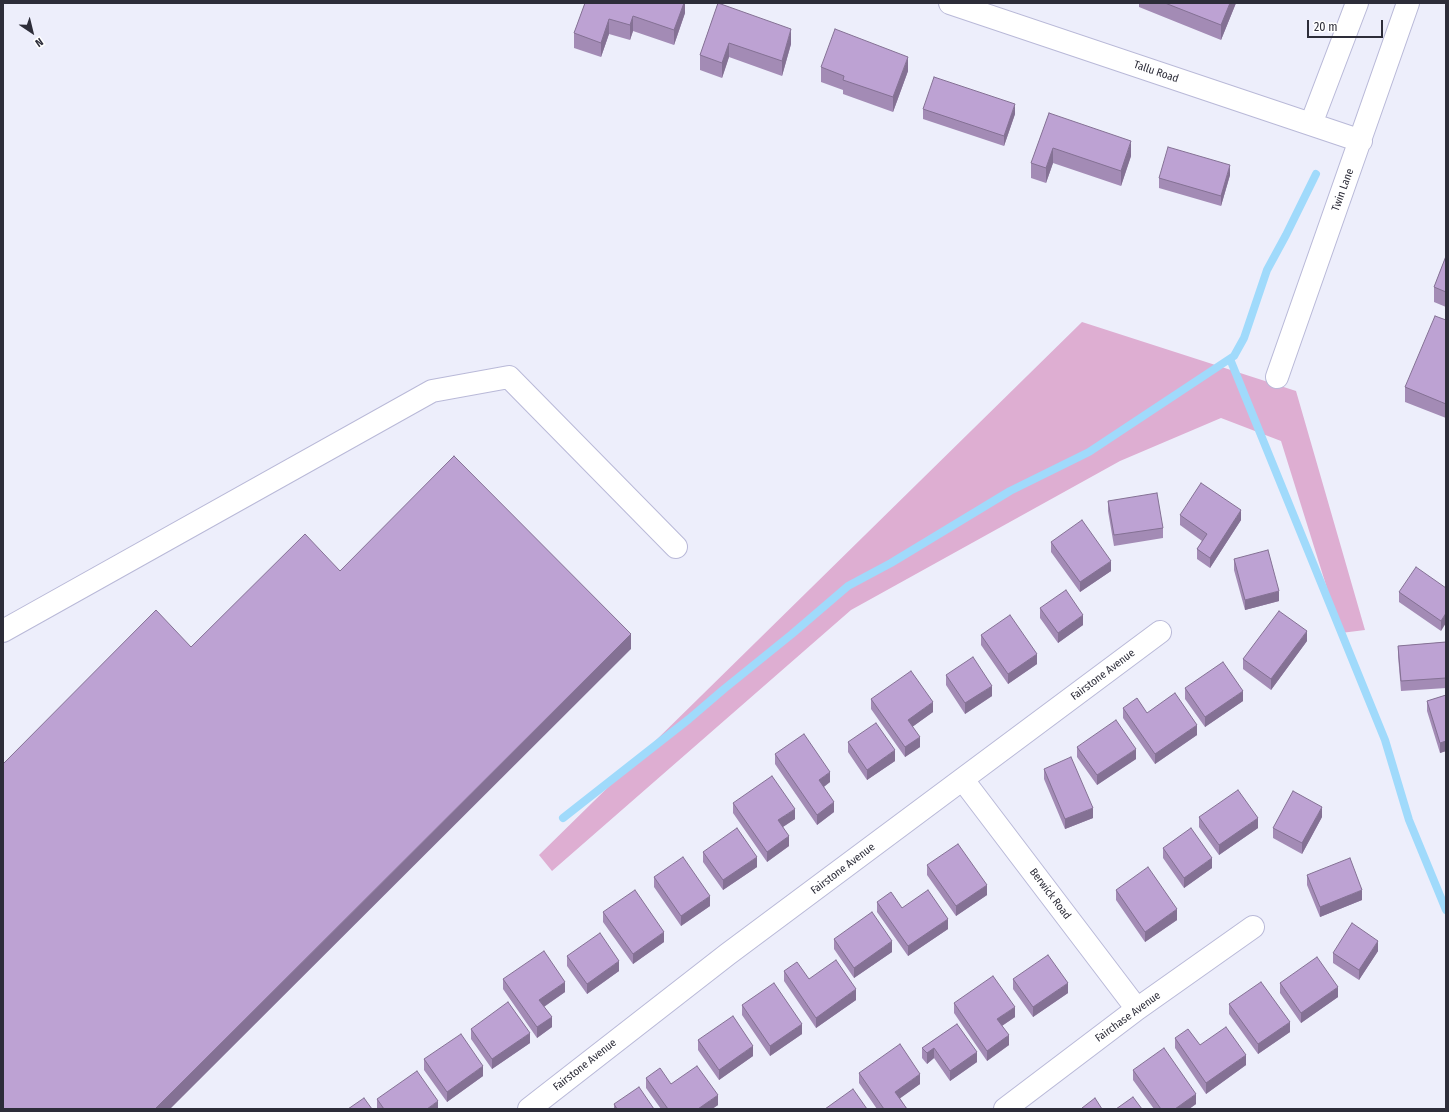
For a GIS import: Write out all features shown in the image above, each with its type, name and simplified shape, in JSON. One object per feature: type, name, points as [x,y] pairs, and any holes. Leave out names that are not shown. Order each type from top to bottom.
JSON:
[{"type":"street","name":"Tallu Road","points":[[950,3],[1361,141]]},
{"type":"street","points":[[1311,124],[1357,3]]},
{"type":"street","name":"Twin Lane","points":[[1277,377],[1361,141],[1408,3]]},
{"type":"street","points":[[3,631],[432,391],[509,377],[676,547]]},
{"type":"street","name":"Fairstone Avenue","points":[[529,1109],[728,954],[1160,632]]},
{"type":"street","name":"Berwick Road","points":[[963,780],[1137,1009]]},
{"type":"street","name":"Fairchase Avenue","points":[[1004,1109],[1137,1009],[1253,927]]},
{"type":"shaded area","points":[[1082,322],[1296,391],[1365,630],[1341,633],[1281,441],[1221,418],[1120,461],[851,610],[552,871],[539,855]]},
{"type":"building","points":[[585,3],[684,3],[674,30],[633,16],[630,25],[609,19],[601,43],[574,33]]},
{"type":"building","points":[[718,3],[791,29],[782,61],[729,43],[722,63],[700,55]]},
{"type":"building","points":[[1165,3],[1230,3],[1221,25]]},
{"type":"building","points":[[835,29],[908,57],[893,97],[843,80],[844,76],[821,67]]},
{"type":"building","points":[[934,77],[1015,104],[1004,136],[923,109]]},
{"type":"building","points":[[1049,113],[1131,141],[1121,171],[1053,148],[1046,168],[1031,163]]},
{"type":"building","points":[[1168,147],[1230,165],[1221,196],[1159,178]]},
{"type":"building","points":[[1446,256],[1446,292],[1434,287]]},
{"type":"building","points":[[1435,316],[1446,320],[1446,404],[1405,387]]},
{"type":"building","points":[[454,456],[631,634],[155,1109],[3,1109],[3,764],[156,610],[191,647],[305,534],[340,571]]},
{"type":"building","points":[[1201,483],[1241,510],[1210,558],[1197,549],[1207,534],[1180,515]]},
{"type":"building","points":[[1157,493],[1163,528],[1114,535],[1108,501]]},
{"type":"building","points":[[1082,520],[1111,561],[1080,582],[1051,542]]},
{"type":"building","points":[[1268,550],[1279,591],[1245,600],[1234,559]]},
{"type":"building","points":[[1416,567],[1446,588],[1446,613],[1441,621],[1399,592]]},
{"type":"building","points":[[1066,590],[1083,615],[1058,633],[1040,608]]},
{"type":"building","points":[[1279,611],[1307,631],[1271,679],[1243,659]]},
{"type":"building","points":[[1010,615],[1037,654],[1008,674],[981,635]]},
{"type":"building","points":[[1446,642],[1446,678],[1401,681],[1398,646]]},
{"type":"building","points":[[973,657],[992,686],[965,703],[946,675]]},
{"type":"building","points":[[1223,662],[1243,691],[1205,717],[1185,688]]},
{"type":"building","points":[[911,671],[933,702],[908,720],[920,737],[905,747],[871,699]]},
{"type":"building","points":[[1175,693],[1197,725],[1155,754],[1123,708],[1137,698],[1147,713]]},
{"type":"building","points":[[1446,695],[1446,741],[1440,743],[1427,701]]},
{"type":"building","points":[[1116,720],[1136,749],[1097,775],[1077,747]]},
{"type":"building","points":[[876,723],[895,750],[867,770],[848,742]]},
{"type":"building","points":[[804,734],[830,772],[819,780],[834,802],[817,815],[775,754]]},
{"type":"building","points":[[1071,757],[1093,808],[1065,819],[1044,769]]},
{"type":"building","points":[[772,776],[795,809],[778,820],[789,836],[767,852],[733,803]]},
{"type":"building","points":[[1238,790],[1258,818],[1219,845],[1199,817]]},
{"type":"building","points":[[1293,791],[1322,807],[1302,843],[1273,828]]},
{"type":"building","points":[[737,828],[757,857],[723,880],[703,852]]},
{"type":"building","points":[[1191,828],[1212,858],[1184,878],[1163,848]]},
{"type":"building","points":[[958,844],[987,885],[956,906],[927,865]]},
{"type":"building","points":[[683,857],[710,896],[681,916],[654,877]]},
{"type":"building","points":[[1350,858],[1362,890],[1320,907],[1307,875]]},
{"type":"building","points":[[1148,867],[1177,909],[1145,932],[1116,890]]},
{"type":"building","points":[[635,890],[664,932],[633,954],[603,912]]},
{"type":"building","points":[[928,890],[948,919],[908,946],[877,902],[891,892],[902,908]]},
{"type":"building","points":[[872,912],[892,941],[854,968],[834,939]]},
{"type":"building","points":[[1352,923],[1378,941],[1359,970],[1333,953]]},
{"type":"building","points":[[600,933],[619,961],[587,984],[567,956]]},
{"type":"building","points":[[544,951],[565,982],[539,1000],[552,1017],[537,1027],[503,979]]},
{"type":"building","points":[[1048,955],[1068,983],[1033,1007],[1013,979]]},
{"type":"building","points":[[1317,957],[1338,987],[1301,1013],[1280,983]]},
{"type":"building","points":[[836,960],[856,989],[816,1018],[784,971],[797,962],[809,979]]},
{"type":"building","points":[[993,976],[1015,1007],[997,1019],[1009,1035],[987,1051],[954,1003]]},
{"type":"building","points":[[1261,982],[1290,1022],[1258,1044],[1229,1004]]},
{"type":"building","points":[[774,983],[802,1024],[770,1046],[742,1005]]},
{"type":"building","points":[[508,1002],[530,1033],[492,1059],[471,1029]]},
{"type":"building","points":[[733,1016],[753,1046],[719,1070],[698,1040]]},
{"type":"building","points":[[957,1024],[977,1052],[950,1071],[934,1048],[927,1053],[922,1048]]},
{"type":"building","points":[[1226,1027],[1246,1055],[1206,1083],[1175,1038],[1188,1029],[1200,1045]]},
{"type":"building","points":[[461,1034],[483,1066],[447,1092],[424,1059]]},
{"type":"building","points":[[900,1044],[920,1074],[895,1092],[907,1109],[884,1109],[859,1073]]},
{"type":"building","points":[[1164,1048],[1196,1094],[1175,1109],[1161,1109],[1133,1070]]},
{"type":"building","points":[[697,1066],[718,1095],[698,1109],[668,1109],[646,1078],[660,1068],[671,1084]]},
{"type":"building","points":[[417,1071],[438,1101],[427,1109],[384,1109],[377,1099]]},
{"type":"building","points":[[639,1087],[654,1109],[617,1109],[614,1104]]},
{"type":"building","points":[[853,1089],[867,1109],[825,1109]]},
{"type":"building","points":[[1133,1097],[1142,1109],[1116,1109]]},
{"type":"building","points":[[364,1098],[372,1109],[348,1109]]},
{"type":"building","points":[[1095,1098],[1102,1109],[1082,1108]]},
{"type":"waterway","points":[[563,818],[689,719],[848,586],[891,563],[1010,491],[1089,452],[1234,356],[1244,338],[1267,270],[1316,174]]},
{"type":"waterway","points":[[1230,359],[1385,740],[1409,820],[1446,910]]}]
